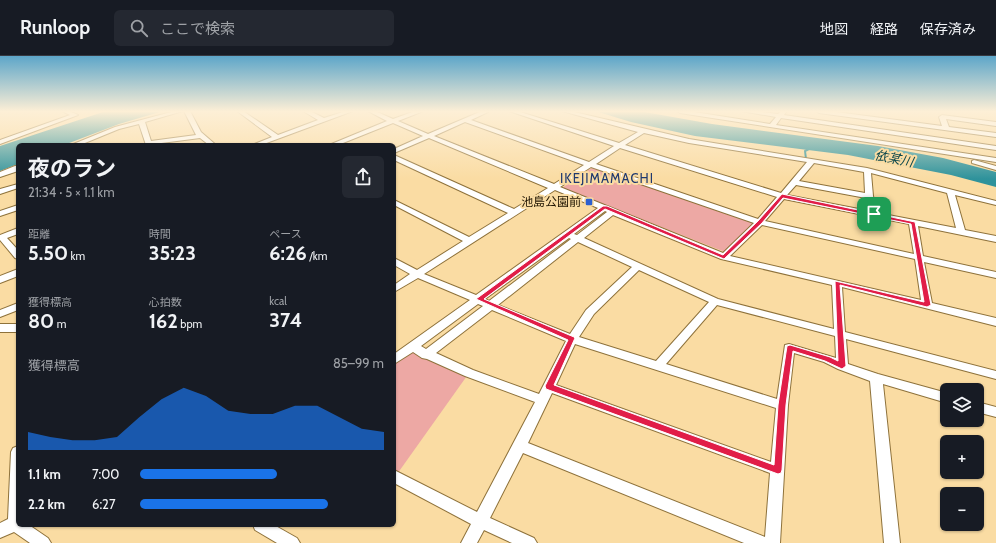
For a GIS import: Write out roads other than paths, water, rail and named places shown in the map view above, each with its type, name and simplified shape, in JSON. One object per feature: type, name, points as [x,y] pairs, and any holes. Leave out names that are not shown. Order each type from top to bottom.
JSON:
[{"type":"street","points":[[0,142],[23,134]]},
{"type":"street","points":[[79,143],[103,134]]},
{"type":"street","points":[[199,134],[211,143]]},
{"type":"street","points":[[273,134],[277,137]]},
{"type":"street","points":[[260,143],[286,134]]},
{"type":"street","points":[[337,143],[360,134]]},
{"type":"street","points":[[423,134],[724,257],[837,282],[996,322]]},
{"type":"street","points":[[396,150],[434,134]]},
{"type":"street","points":[[503,134],[590,165],[760,222],[996,275]]},
{"type":"street","points":[[583,134],[782,196],[996,239]]},
{"type":"street","points":[[396,288],[640,134]]},
{"type":"street","points":[[657,134],[722,147],[867,170],[996,203]]},
{"type":"street","points":[[824,134],[996,160]]},
{"type":"street","points":[[906,146],[902,134],[996,148]]},
{"type":"street","points":[[982,134],[996,136]]},
{"type":"street","points":[[156,143],[202,136]]},
{"type":"street","points":[[937,152],[996,168]]},
{"type":"street","points":[[396,159],[515,213]]},
{"type":"street","points":[[724,257],[760,222],[812,161]]},
{"type":"street","points":[[0,175],[16,169]]},
{"type":"street","points":[[867,170],[869,196],[874,214]]},
{"type":"street","points":[[794,182],[869,196]]},
{"type":"street","points":[[0,192],[16,187]]},
{"type":"street","points":[[950,191],[961,232]]},
{"type":"street","points":[[396,203],[470,241]]},
{"type":"street","points":[[0,214],[16,208]]},
{"type":"street","points":[[396,359],[609,209]]},
{"type":"street","points":[[913,223],[927,305]]},
{"type":"street","points":[[16,232],[1,236],[16,254]]},
{"type":"street","points":[[572,236],[637,267],[715,301],[996,375]]},
{"type":"street","points":[[426,355],[572,236]]},
{"type":"street","points":[[396,262],[418,275],[572,338],[782,405]]},
{"type":"street","points":[[469,543],[520,446],[541,399],[549,386],[572,338],[590,312],[637,267]]},
{"type":"street","points":[[0,280],[16,273]]},
{"type":"street","points":[[837,282],[842,366]]},
{"type":"street","points":[[658,366],[715,301]]},
{"type":"street","points":[[0,314],[16,307]]},
{"type":"street","points":[[0,328],[16,328]]},
{"type":"street","points":[[412,347],[426,355],[469,373],[541,399]]},
{"type":"street","points":[[772,543],[782,405],[790,348],[828,359],[842,366],[876,378],[940,396]]},
{"type":"street","points":[[876,378],[892,543]]},
{"type":"street","points":[[549,386],[778,470]]},
{"type":"street","points":[[984,409],[996,412]]},
{"type":"street","points":[[520,446],[762,543]]},
{"type":"street","points":[[396,477],[480,521],[529,543]]},
{"type":"street","points":[[0,531],[16,523]]},
{"type":"street","points":[[21,527],[43,543]]},
{"type":"street","points":[[264,527],[292,543]]},
{"type":"water","points":[[37,134],[94,134],[69,143],[16,143],[16,165],[0,171],[0,146]]},
{"type":"water","name":"依某川","points":[[685,134],[785,134],[878,146],[943,158],[996,172],[996,187],[951,175],[848,155]]},
{"type":"waterway","points":[[806,159],[805,151],[809,149]]},
{"type":"place","name":"池島公園前","points":[[589,202]]},
{"type":"district","name":"IKEJIMAMACHI","points":[[607,178]]}]
